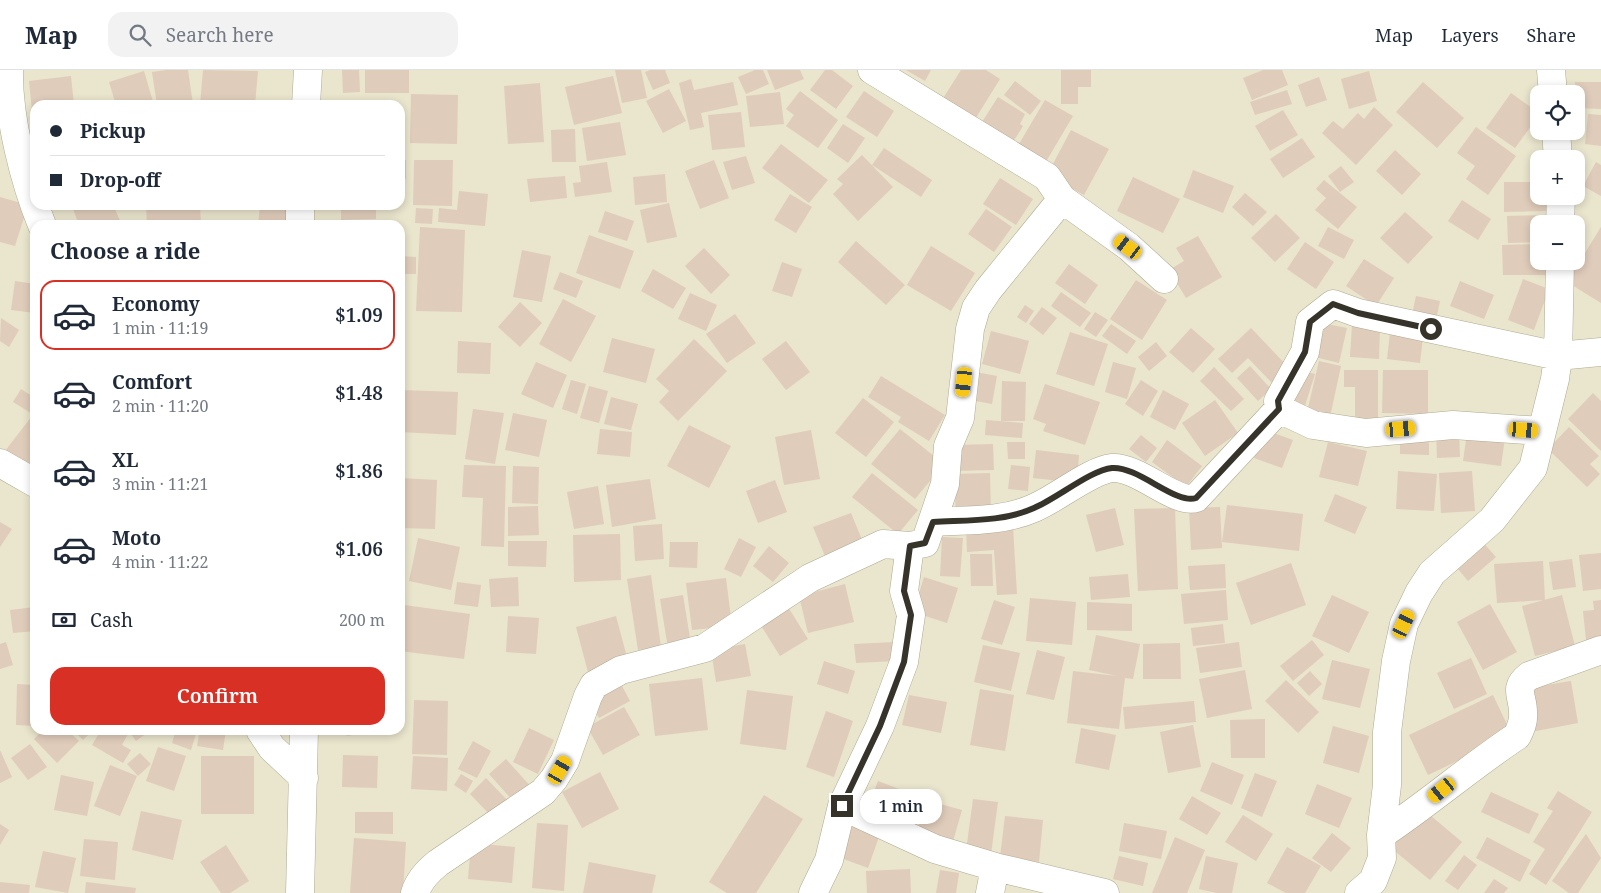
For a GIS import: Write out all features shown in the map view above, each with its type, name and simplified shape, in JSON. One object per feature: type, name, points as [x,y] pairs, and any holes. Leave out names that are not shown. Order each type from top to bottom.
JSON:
[{"type":"street","points":[[9,70],[8,92],[20,152],[30,188]]},
{"type":"street","points":[[306,100],[308,70]]},
{"type":"street","points":[[872,70],[1047,177],[1062,199],[1128,247],[1164,279]]},
{"type":"street","points":[[1551,70],[1552,85]]},
{"type":"street","points":[[415,893],[417,886],[426,873],[438,863],[544,792],[565,761],[588,696],[594,685],[621,670],[705,648],[810,578],[883,544],[910,546],[925,543],[945,484],[948,446],[960,418],[970,329],[976,308],[988,290],[1062,199]]},
{"type":"street","points":[[1359,893],[1373,881],[1382,858],[1381,835],[1387,784],[1387,732],[1396,661],[1404,624],[1419,593],[1432,573],[1492,520],[1533,468],[1555,379],[1558,356],[1560,270]]},
{"type":"street","points":[[933,522],[1006,518],[1034,508],[1096,473],[1111,468],[1118,468],[1139,475],[1185,499],[1192,499],[1201,495],[1279,409],[1278,401],[1305,352],[1310,322],[1333,304],[1358,313],[1558,356],[1601,352]]},
{"type":"street","points":[[1279,409],[1313,425],[1366,432],[1453,425],[1541,432]]},
{"type":"street","points":[[0,463],[30,480]]},
{"type":"street","points":[[814,893],[828,860],[842,806],[880,726],[904,662],[911,615],[904,591],[910,546]]},
{"type":"street","points":[[1381,835],[1409,817],[1442,790],[1517,736],[1523,723],[1523,710],[1519,692],[1522,682],[1529,676],[1601,650]]},
{"type":"street","points":[[263,735],[272,748],[304,778]]},
{"type":"street","points":[[300,893],[304,735]]},
{"type":"street","points":[[842,806],[935,849],[995,867],[1105,893]]},
{"type":"street","points":[[990,893],[995,867]]},
{"type":"building","points":[[188,70],[192,100],[156,100],[152,72]]},
{"type":"building","points":[[203,70],[258,71],[255,100],[200,100]]},
{"type":"building","points":[[342,70],[359,70],[360,92],[343,93]]},
{"type":"building","points":[[365,70],[409,70],[409,93],[365,93]]},
{"type":"building","points":[[615,70],[641,70],[647,98],[622,103]]},
{"type":"building","points":[[665,70],[670,83],[653,90],[645,72]]},
{"type":"building","points":[[755,70],[763,70],[769,84],[746,94],[738,77]]},
{"type":"building","points":[[767,70],[800,70],[804,79],[775,90]]},
{"type":"building","points":[[825,70],[832,70],[853,86],[836,109],[810,90]]},
{"type":"building","points":[[906,70],[931,70],[925,81]]},
{"type":"building","points":[[961,70],[986,70],[1000,79],[974,121],[942,100]]},
{"type":"building","points":[[1061,70],[1091,70],[1091,87],[1078,87],[1078,104],[1061,104]]},
{"type":"building","points":[[1263,70],[1282,70],[1288,85],[1252,100],[1243,78]]},
{"type":"building","points":[[144,71],[153,100],[114,100],[109,82]]},
{"type":"building","points":[[1369,71],[1377,101],[1349,109],[1341,79]]},
{"type":"building","points":[[71,76],[73,100],[31,100],[29,81]]},
{"type":"building","points":[[613,76],[622,113],[574,125],[565,87]]},
{"type":"building","points":[[1319,77],[1327,100],[1306,107],[1298,85]]},
{"type":"building","points":[[691,79],[694,90],[733,82],[738,105],[701,113],[704,127],[690,130],[679,83]]},
{"type":"building","points":[[1015,81],[1041,101],[1030,115],[1004,95]]},
{"type":"building","points":[[1423,82],[1464,118],[1437,148],[1396,112]]},
{"type":"building","points":[[1575,82],[1601,82],[1601,109],[1585,108],[1585,85],[1575,85]]},
{"type":"building","points":[[540,83],[544,142],[508,144],[504,86]]},
{"type":"building","points":[[669,89],[686,121],[663,133],[646,101]]},
{"type":"building","points":[[1287,90],[1292,104],[1255,115],[1250,102]]},
{"type":"building","points":[[800,91],[838,120],[818,148],[786,126],[794,115],[786,109]]},
{"type":"building","points":[[864,91],[894,111],[877,137],[846,117]]},
{"type":"building","points":[[780,92],[784,124],[750,127],[746,96]]},
{"type":"building","points":[[1511,93],[1530,107],[1530,127],[1515,148],[1486,128]]},
{"type":"building","points":[[411,94],[458,95],[457,144],[410,143]]},
{"type":"building","points":[[998,97],[1025,114],[1020,124],[1023,126],[1013,142],[982,122]]},
{"type":"building","points":[[1045,100],[1073,116],[1044,165],[1016,149]]},
{"type":"building","points":[[1374,107],[1393,125],[1356,165],[1322,133],[1333,121],[1343,129],[1358,113],[1364,119]]},
{"type":"building","points":[[1283,110],[1298,135],[1270,151],[1255,126]]},
{"type":"building","points":[[741,112],[745,147],[712,150],[708,115]]},
{"type":"building","points":[[1588,114],[1601,115],[1601,146],[1585,144]]},
{"type":"building","points":[[620,122],[626,155],[587,161],[582,128]]},
{"type":"building","points":[[843,124],[865,138],[848,163],[827,148]]},
{"type":"building","points":[[1476,127],[1516,156],[1488,195],[1466,179],[1475,166],[1457,153]]},
{"type":"building","points":[[575,129],[576,162],[552,162],[551,130]]},
{"type":"building","points":[[1071,130],[1109,149],[1084,195],[1047,175]]},
{"type":"building","points":[[1302,138],[1315,157],[1283,178],[1270,159]]},
{"type":"building","points":[[781,144],[828,180],[809,203],[762,168]]},
{"type":"building","points":[[884,148],[932,180],[921,197],[872,165]]},
{"type":"building","points":[[1395,150],[1421,174],[1402,195],[1376,171]]},
{"type":"building","points":[[862,155],[893,187],[858,221],[833,194],[843,184],[837,179]]},
{"type":"building","points":[[746,156],[755,183],[732,190],[723,162]]},
{"type":"building","points":[[405,160],[406,160],[405,179]]},
{"type":"building","points":[[414,160],[453,160],[452,206],[413,205]]},
{"type":"building","points":[[714,160],[729,198],[700,209],[685,171]]},
{"type":"building","points":[[607,162],[612,192],[575,197],[573,183],[581,182],[579,166]]},
{"type":"building","points":[[1596,162],[1601,165],[1601,196],[1585,187],[1585,182]]},
{"type":"building","points":[[1341,166],[1354,182],[1340,192],[1328,176]]},
{"type":"building","points":[[1193,170],[1234,186],[1223,213],[1183,197]]},
{"type":"building","points":[[665,174],[667,202],[635,205],[633,177]]},
{"type":"building","points":[[565,176],[567,198],[530,202],[527,179]]},
{"type":"building","points":[[1133,177],[1180,199],[1163,233],[1117,211]]},
{"type":"building","points":[[1000,178],[1033,199],[1016,225],[983,204]]},
{"type":"building","points":[[1324,180],[1357,207],[1338,229],[1315,210],[1326,198],[1316,189]]},
{"type":"building","points":[[1504,182],[1530,182],[1530,205],[1551,205],[1551,211],[1504,212]]},
{"type":"building","points":[[459,191],[488,194],[485,226],[438,222],[439,208],[457,210]]},
{"type":"building","points":[[1245,193],[1267,212],[1253,226],[1232,207]]},
{"type":"building","points":[[790,194],[812,207],[796,233],[774,220]]},
{"type":"building","points":[[0,197],[28,205],[15,246],[0,242]]},
{"type":"building","points":[[1462,200],[1491,219],[1478,240],[1448,221]]},
{"type":"building","points":[[669,203],[677,237],[647,243],[640,210]]},
{"type":"building","points":[[416,208],[433,209],[432,224],[415,223]]},
{"type":"building","points":[[986,209],[1012,227],[994,252],[968,234]]},
{"type":"building","points":[[73,210],[115,210],[120,220],[77,220]]},
{"type":"building","points":[[146,210],[200,210],[201,220],[147,220]]},
{"type":"building","points":[[260,210],[290,210],[290,220],[258,220]]},
{"type":"building","points":[[341,210],[376,210],[376,219],[341,220]]},
{"type":"building","points":[[605,211],[634,221],[627,241],[598,232]]},
{"type":"building","points":[[1405,212],[1433,237],[1408,264],[1380,238]]},
{"type":"building","points":[[1276,214],[1300,238],[1275,262],[1251,238]]},
{"type":"building","points":[[1530,215],[1530,242],[1508,243],[1507,216]]},
{"type":"building","points":[[420,227],[465,230],[462,312],[416,311]]},
{"type":"building","points":[[1328,227],[1354,240],[1344,259],[1318,246]]},
{"type":"building","points":[[1601,227],[1601,303],[1567,282],[1574,270],[1585,270],[1585,253]]},
{"type":"building","points":[[589,235],[634,251],[620,289],[576,273]]},
{"type":"building","points":[[1198,236],[1222,277],[1186,298],[1169,270],[1184,261],[1176,248]]},
{"type":"building","points":[[856,241],[905,285],[886,305],[838,262]]},
{"type":"building","points":[[1305,242],[1334,262],[1316,289],[1287,269]]},
{"type":"building","points":[[1530,244],[1530,270],[1554,270],[1554,275],[1503,275],[1502,245]]},
{"type":"building","points":[[931,246],[975,273],[951,311],[907,285]]},
{"type":"building","points":[[704,248],[730,275],[711,294],[685,266]]},
{"type":"building","points":[[522,250],[551,256],[542,302],[513,297]]},
{"type":"building","points":[[405,256],[416,257],[416,274],[405,274]]},
{"type":"building","points":[[1364,259],[1394,278],[1376,306],[1346,286]]},
{"type":"building","points":[[782,262],[802,269],[792,297],[772,291]]},
{"type":"building","points":[[1069,264],[1098,285],[1085,304],[1055,283]]},
{"type":"building","points":[[653,269],[686,288],[673,309],[641,291]]},
{"type":"building","points":[[560,272],[583,281],[576,298],[553,289]]},
{"type":"building","points":[[1523,279],[1549,289],[1534,330],[1508,320]]},
{"type":"building","points":[[1136,280],[1167,300],[1142,340],[1110,319]]},
{"type":"building","points":[[15,281],[30,283],[30,312],[11,310]]},
{"type":"building","points":[[1460,281],[1494,295],[1484,319],[1450,306]]},
{"type":"building","points":[[1061,292],[1091,313],[1080,327],[1051,306]]},
{"type":"building","points":[[690,293],[717,305],[706,331],[678,319]]},
{"type":"building","points":[[1416,296],[1440,301],[1435,325],[1411,319]]},
{"type":"building","points":[[563,299],[596,316],[571,362],[539,344]]},
{"type":"building","points":[[520,302],[542,323],[520,347],[498,327]]},
{"type":"building","points":[[1025,305],[1034,311],[1026,323],[1017,317]]},
{"type":"building","points":[[1042,307],[1057,318],[1043,335],[1029,324]]},
{"type":"building","points":[[1095,312],[1108,320],[1096,337],[1084,329]]},
{"type":"building","points":[[735,314],[756,343],[727,363],[706,334]]},
{"type":"building","points":[[1,318],[19,330],[9,347],[0,341]]},
{"type":"building","points":[[1322,323],[1347,328],[1339,363],[1315,357]]},
{"type":"building","points":[[1111,324],[1136,341],[1127,354],[1102,336]]},
{"type":"building","points":[[1352,325],[1380,327],[1379,359],[1350,357]]},
{"type":"building","points":[[1391,325],[1424,328],[1420,363],[1387,359]]},
{"type":"building","points":[[1191,328],[1215,349],[1193,373],[1169,352]]},
{"type":"building","points":[[1251,328],[1291,370],[1274,385],[1248,358],[1232,373],[1218,359]]},
{"type":"building","points":[[991,331],[1029,341],[1020,374],[982,364]]},
{"type":"building","points":[[1070,332],[1108,344],[1094,386],[1056,374]]},
{"type":"building","points":[[612,338],[655,349],[646,383],[603,372]]},
{"type":"building","points":[[694,339],[727,371],[678,421],[659,402],[669,391],[656,379]]},
{"type":"building","points":[[458,341],[491,343],[490,374],[457,373]]},
{"type":"building","points":[[786,341],[810,372],[786,390],[762,359]]},
{"type":"building","points":[[1156,342],[1167,356],[1149,371],[1138,357]]},
{"type":"building","points":[[1319,361],[1341,366],[1330,417],[1307,412]]},
{"type":"building","points":[[536,362],[567,375],[553,408],[521,394]]},
{"type":"building","points":[[1113,362],[1136,368],[1127,399],[1105,392]]},
{"type":"building","points":[[1250,366],[1271,389],[1258,401],[1237,378]]},
{"type":"building","points":[[1214,367],[1244,399],[1231,411],[1200,381]]},
{"type":"building","points":[[1299,370],[1315,374],[1304,409],[1289,404]]},
{"type":"building","points":[[1344,370],[1378,370],[1378,427],[1355,427],[1355,387],[1344,387]]},
{"type":"building","points":[[1383,370],[1428,370],[1428,414],[1382,413]]},
{"type":"building","points":[[970,371],[997,376],[992,404],[965,399]]},
{"type":"building","points":[[881,376],[945,415],[929,441],[898,422],[901,417],[868,397]]},
{"type":"building","points":[[571,380],[586,384],[577,414],[562,409]]},
{"type":"building","points":[[1141,380],[1158,391],[1143,416],[1125,404]]},
{"type":"building","points":[[1002,381],[1026,382],[1025,421],[1001,421]]},
{"type":"building","points":[[1045,384],[1100,402],[1085,445],[1043,431],[1046,424],[1033,419]]},
{"type":"building","points":[[589,386],[608,391],[599,423],[580,418]]},
{"type":"building","points":[[21,389],[30,395],[30,413],[13,402]]},
{"type":"building","points":[[405,390],[458,392],[456,435],[405,432]]},
{"type":"building","points":[[1163,390],[1189,404],[1175,430],[1150,417]]},
{"type":"building","points":[[1593,393],[1601,401],[1601,451],[1568,419]]},
{"type":"building","points":[[611,397],[638,404],[631,430],[604,424]]},
{"type":"building","points":[[863,398],[894,422],[866,457],[835,433]]},
{"type":"building","points":[[1215,400],[1238,433],[1205,456],[1182,423]]},
{"type":"building","points":[[473,409],[504,413],[495,464],[465,459]]},
{"type":"building","points":[[513,413],[547,420],[539,457],[505,450]]},
{"type":"building","points":[[30,419],[30,469],[5,451]]},
{"type":"building","points":[[986,420],[1023,423],[1022,438],[985,435]]},
{"type":"building","points":[[689,425],[731,446],[709,488],[667,466]]},
{"type":"building","points":[[1569,427],[1599,456],[1590,464],[1600,474],[1587,487],[1548,449]]},
{"type":"building","points":[[600,429],[632,432],[630,457],[597,454]]},
{"type":"building","points":[[900,429],[944,464],[915,499],[871,464]]},
{"type":"building","points":[[811,430],[820,479],[784,485],[775,437]]},
{"type":"building","points":[[1265,430],[1293,440],[1282,468],[1254,458]]},
{"type":"building","points":[[1459,431],[1460,457],[1437,458],[1436,432]]},
{"type":"building","points":[[1467,433],[1505,438],[1501,466],[1463,461]]},
{"type":"building","points":[[1141,435],[1157,448],[1146,462],[1129,449]]},
{"type":"building","points":[[1400,435],[1429,435],[1429,455],[1400,454]]},
{"type":"building","points":[[1167,440],[1202,466],[1186,487],[1152,462]]},
{"type":"building","points":[[1007,442],[1025,442],[1025,459],[1008,459]]},
{"type":"building","points":[[1328,442],[1367,451],[1358,486],[1319,477]]},
{"type":"building","points":[[993,444],[994,470],[955,471],[954,445]]},
{"type":"building","points":[[1036,450],[1079,455],[1077,483],[1033,478]]},
{"type":"building","points":[[464,465],[506,466],[504,547],[481,546],[483,498],[462,497]]},
{"type":"building","points":[[1011,465],[1030,467],[1028,491],[1008,489]]},
{"type":"building","points":[[513,466],[539,467],[538,504],[512,503]]},
{"type":"building","points":[[1398,471],[1437,474],[1434,511],[1396,509]]},
{"type":"building","points":[[1472,471],[1475,511],[1441,513],[1439,473]]},
{"type":"building","points":[[872,473],[918,510],[898,534],[852,497]]},
{"type":"building","points":[[990,473],[991,514],[956,515],[954,474]]},
{"type":"building","points":[[405,478],[437,480],[435,529],[405,528]]},
{"type":"building","points":[[650,479],[656,519],[612,527],[606,485]]},
{"type":"building","points":[[775,480],[787,512],[758,523],[746,491]]},
{"type":"building","points":[[598,486],[604,524],[574,529],[567,492]]},
{"type":"building","points":[[1335,494],[1367,507],[1355,534],[1324,521]]},
{"type":"building","points":[[1227,505],[1303,514],[1299,551],[1222,542]]},
{"type":"building","points":[[538,506],[539,535],[508,536],[508,507]]},
{"type":"building","points":[[1220,507],[1222,548],[1191,550],[1189,508]]},
{"type":"building","points":[[1115,508],[1124,545],[1096,552],[1086,515]]},
{"type":"building","points":[[1175,508],[1178,589],[1138,591],[1134,509]]},
{"type":"building","points":[[851,513],[865,547],[827,561],[813,527]]},
{"type":"building","points":[[0,522],[12,529],[0,547]]},
{"type":"building","points":[[662,524],[664,559],[635,561],[633,526]]},
{"type":"building","points":[[1013,526],[1017,594],[997,595],[994,550],[967,552],[966,528]]},
{"type":"building","points":[[620,534],[621,580],[574,582],[573,535]]},
{"type":"building","points":[[942,537],[963,538],[960,577],[940,576]]},
{"type":"building","points":[[418,538],[460,547],[451,590],[409,581]]},
{"type":"building","points":[[739,538],[756,547],[741,577],[724,569]]},
{"type":"building","points":[[1480,539],[1496,557],[1468,581],[1453,563]]},
{"type":"building","points":[[508,541],[547,541],[546,567],[508,566]]},
{"type":"building","points":[[670,542],[698,542],[697,568],[669,567]]},
{"type":"building","points":[[769,546],[789,563],[773,582],[753,566]]},
{"type":"building","points":[[1601,553],[1601,589],[1583,591],[1579,555]]},
{"type":"building","points":[[970,554],[992,554],[993,586],[971,586]]},
{"type":"building","points":[[1572,559],[1576,587],[1553,590],[1549,562]]},
{"type":"building","points":[[1543,561],[1545,600],[1497,603],[1494,564]]},
{"type":"building","points":[[1291,563],[1306,605],[1251,625],[1236,583]]},
{"type":"building","points":[[1225,564],[1226,588],[1190,590],[1188,566]]},
{"type":"building","points":[[1128,574],[1130,597],[1091,600],[1089,577]]},
{"type":"building","points":[[651,575],[661,647],[638,650],[627,579]]},
{"type":"building","points":[[518,577],[519,606],[491,607],[489,579]]},
{"type":"building","points":[[924,577],[958,588],[947,623],[913,612]]},
{"type":"building","points":[[726,578],[732,626],[692,630],[686,583]]},
{"type":"building","points":[[457,582],[481,585],[478,607],[454,604]]},
{"type":"building","points":[[845,584],[854,622],[808,633],[799,596]]},
{"type":"building","points":[[1226,590],[1228,620],[1184,624],[1181,594]]},
{"type":"building","points":[[683,595],[691,644],[668,648],[660,599]]},
{"type":"building","points":[[1332,595],[1369,612],[1349,653],[1312,636]]},
{"type":"building","points":[[1562,595],[1575,646],[1535,656],[1522,606]]},
{"type":"building","points":[[1030,598],[1076,602],[1072,645],[1026,641]]},
{"type":"building","points":[[994,600],[1015,607],[1002,645],[981,639]]},
{"type":"building","points":[[1601,600],[1601,638],[1586,640],[1583,611],[1594,610],[1593,601]]},
{"type":"building","points":[[1087,602],[1132,604],[1132,631],[1087,630]]},
{"type":"building","points":[[1490,604],[1517,652],[1483,670],[1457,622]]},
{"type":"building","points":[[405,605],[470,614],[464,659],[405,652]]},
{"type":"building","points":[[788,607],[808,639],[780,656],[760,624]]},
{"type":"building","points":[[30,608],[30,631],[13,633],[10,610]]},
{"type":"building","points":[[508,616],[539,618],[536,654],[506,652]]},
{"type":"building","points":[[616,616],[628,661],[588,672],[576,627]]},
{"type":"building","points":[[1223,624],[1225,643],[1193,646],[1191,628]]},
{"type":"building","points":[[1096,635],[1140,644],[1133,679],[1125,678],[1119,729],[1067,723],[1073,671],[1117,676],[1089,670]]},
{"type":"building","points":[[1312,640],[1324,655],[1293,681],[1280,666]]},
{"type":"building","points":[[6,642],[13,665],[0,669],[0,644]]},
{"type":"building","points":[[895,642],[896,661],[856,663],[854,644]]},
{"type":"building","points":[[1239,642],[1242,667],[1200,673],[1196,648]]},
{"type":"building","points":[[1180,643],[1181,679],[1143,679],[1143,644]]},
{"type":"building","points":[[745,644],[751,676],[716,682],[711,650]]},
{"type":"building","points":[[983,645],[1020,653],[1011,691],[974,682]]},
{"type":"building","points":[[1037,650],[1065,657],[1054,700],[1026,694]]},
{"type":"building","points":[[1471,658],[1487,694],[1454,709],[1437,673]]},
{"type":"building","points":[[1332,660],[1370,669],[1360,708],[1322,699]]},
{"type":"building","points":[[824,661],[855,671],[848,694],[817,684]]},
{"type":"building","points":[[1245,670],[1252,709],[1207,718],[1199,679]]},
{"type":"building","points":[[1310,671],[1322,684],[1309,696],[1297,683]]},
{"type":"building","points":[[702,678],[708,730],[655,736],[649,684]]},
{"type":"building","points":[[1286,680],[1319,712],[1298,733],[1265,701]]},
{"type":"building","points":[[1571,681],[1578,723],[1531,732],[1523,689]]},
{"type":"building","points":[[17,684],[30,685],[30,726],[16,725]]},
{"type":"building","points":[[622,686],[630,701],[599,718],[591,703]]},
{"type":"building","points":[[980,689],[1014,695],[1005,751],[970,745]]},
{"type":"building","points":[[747,690],[793,696],[786,750],[740,744]]},
{"type":"building","points":[[909,695],[947,702],[941,733],[902,725]]},
{"type":"building","points":[[1493,695],[1512,735],[1428,775],[1409,735]]},
{"type":"building","points":[[414,700],[448,701],[447,755],[412,754]]},
{"type":"building","points":[[1194,701],[1196,722],[1125,729],[1123,707]]},
{"type":"building","points":[[624,707],[640,735],[603,755],[587,727]]},
{"type":"building","points":[[826,711],[853,721],[834,777],[806,767]]},
{"type":"building","points":[[1265,719],[1265,758],[1231,758],[1230,720]]},
{"type":"building","points":[[1193,725],[1201,767],[1168,773],[1160,732]]},
{"type":"building","points":[[1333,726],[1369,736],[1359,773],[1323,763]]},
{"type":"building","points":[[529,728],[554,740],[538,774],[513,762]]},
{"type":"building","points":[[1081,728],[1116,735],[1109,770],[1075,763]]},
{"type":"building","points":[[38,735],[72,735],[79,741],[57,763],[34,739]]},
{"type":"building","points":[[78,735],[88,735],[83,740]]},
{"type":"building","points":[[98,735],[127,735],[122,745],[131,750],[123,763],[92,745]]},
{"type":"building","points":[[132,735],[144,735],[136,741]]},
{"type":"building","points":[[174,735],[196,735],[191,750],[172,743]]},
{"type":"building","points":[[199,735],[225,735],[223,750],[197,746]]},
{"type":"building","points":[[473,741],[491,751],[477,778],[458,769]]},
{"type":"building","points":[[30,744],[47,767],[28,780],[11,758]]},
{"type":"building","points":[[158,747],[186,756],[174,791],[146,781]]},
{"type":"building","points":[[0,750],[12,777],[0,783]]},
{"type":"building","points":[[140,753],[151,764],[138,776],[127,764]]},
{"type":"building","points":[[343,755],[378,756],[377,788],[342,787]]},
{"type":"building","points":[[201,756],[254,756],[254,814],[201,814]]},
{"type":"building","points":[[413,756],[448,758],[447,791],[411,789]]},
{"type":"building","points":[[506,759],[532,788],[515,803],[489,774]]},
{"type":"building","points":[[1212,762],[1244,775],[1232,805],[1200,791]]},
{"type":"building","points":[[110,765],[137,776],[120,816],[94,806]]},
{"type":"building","points":[[600,772],[619,809],[582,828],[562,792]]},
{"type":"building","points":[[1255,773],[1277,781],[1262,817],[1241,808]]},
{"type":"building","points":[[461,774],[473,781],[466,793],[454,785]]},
{"type":"building","points":[[61,775],[94,782],[87,816],[54,810]]},
{"type":"building","points":[[486,778],[509,802],[493,818],[470,794]]},
{"type":"building","points":[[878,781],[923,798],[912,826],[867,809]]},
{"type":"building","points":[[1317,784],[1352,798],[1339,828],[1305,814]]},
{"type":"building","points":[[1558,791],[1592,812],[1546,885],[1529,874],[1545,849],[1533,842],[1553,811],[1547,808]]},
{"type":"building","points":[[1491,792],[1539,814],[1529,834],[1481,812]]},
{"type":"building","points":[[764,795],[803,819],[756,893],[727,893],[709,882]]},
{"type":"building","points":[[1192,796],[1221,813],[1207,835],[1179,819]]},
{"type":"building","points":[[973,799],[998,802],[991,854],[966,851]]},
{"type":"building","points":[[926,800],[962,810],[952,845],[916,835]]},
{"type":"building","points":[[1424,810],[1462,842],[1430,880],[1391,848]]},
{"type":"building","points":[[141,811],[182,820],[173,860],[132,850]]},
{"type":"building","points":[[355,812],[393,812],[393,834],[355,833]]},
{"type":"building","points":[[1243,815],[1273,834],[1256,861],[1225,842]]},
{"type":"building","points":[[1005,816],[1043,820],[1039,862],[1000,857]]},
{"type":"building","points":[[537,823],[568,825],[564,891],[532,888]]},
{"type":"building","points":[[1124,823],[1167,831],[1161,859],[1119,851]]},
{"type":"building","points":[[0,824],[9,830],[0,845]]},
{"type":"building","points":[[853,824],[880,834],[868,868],[841,858]]},
{"type":"building","points":[[1332,833],[1351,848],[1331,872],[1312,858]]},
{"type":"building","points":[[1586,834],[1601,858],[1578,893],[1569,893],[1552,881]]},
{"type":"building","points":[[1175,837],[1205,850],[1187,893],[1152,893]]},
{"type":"building","points":[[1487,837],[1531,860],[1520,882],[1476,858]]},
{"type":"building","points":[[354,838],[406,842],[403,893],[350,893]]},
{"type":"building","points":[[84,839],[118,842],[115,880],[80,876]]},
{"type":"building","points":[[471,843],[515,847],[512,883],[468,879]]},
{"type":"building","points":[[226,845],[249,881],[230,893],[221,893],[200,862]]},
{"type":"building","points":[[1287,847],[1321,866],[1305,893],[1286,893],[1267,883]]},
{"type":"building","points":[[43,851],[76,858],[68,893],[35,887]]},
{"type":"building","points":[[1464,855],[1477,865],[1458,890],[1445,881]]},
{"type":"building","points":[[1119,856],[1148,863],[1143,886],[1113,879]]},
{"type":"building","points":[[1206,856],[1238,863],[1232,893],[1217,893],[1199,889]]},
{"type":"building","points":[[589,862],[656,875],[652,893],[583,893]]},
{"type":"building","points":[[910,869],[911,893],[867,893],[866,871]]},
{"type":"building","points":[[940,870],[959,873],[956,893],[936,893]]},
{"type":"building","points":[[1494,879],[1508,888],[1504,893],[1484,893]]},
{"type":"building","points":[[0,882],[30,885],[29,893],[0,893]]},
{"type":"building","points":[[86,882],[136,888],[135,893],[85,893]]},
{"type":"route","points":[[842,806],[880,726],[904,662],[911,615],[904,591],[910,546],[925,543],[933,522],[1006,518],[1034,508],[1096,473],[1111,468],[1118,468],[1139,475],[1185,499],[1196,498],[1201,495],[1279,409],[1278,401],[1305,352],[1310,322],[1333,304],[1358,313],[1431,329]]}]
